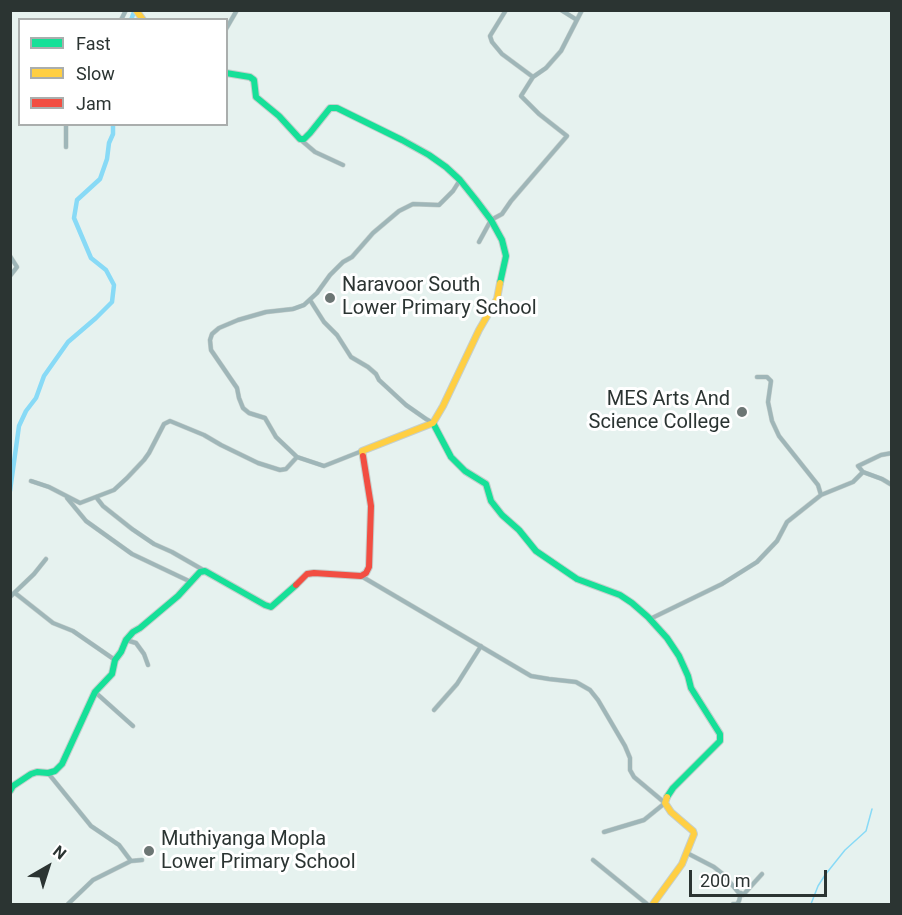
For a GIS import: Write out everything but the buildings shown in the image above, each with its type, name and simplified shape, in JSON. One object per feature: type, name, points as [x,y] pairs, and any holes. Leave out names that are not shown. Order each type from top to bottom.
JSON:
[{"type":"street","points":[[228,26],[237,10]]},
{"type":"street","points":[[506,10],[490,36],[492,42],[502,54],[533,77]]},
{"type":"street","points":[[561,10],[577,20]]},
{"type":"street","points":[[479,242],[491,220],[502,214],[567,136],[521,96],[533,77],[546,68],[561,51],[582,10]]},
{"type":"street","points":[[228,73],[250,77],[254,80],[256,97],[279,116],[300,140],[315,152],[343,165]]},
{"type":"street","points":[[300,140],[310,133],[330,108],[337,108],[429,155],[460,180],[491,220],[502,240],[506,256],[497,299],[433,423],[324,466],[297,457],[276,437],[265,418],[249,413],[243,408],[237,388],[211,350],[212,334],[226,324],[266,312],[293,309],[304,305],[343,262],[352,257],[373,233],[399,211],[413,204],[439,205],[460,180]]},
{"type":"street","points":[[66,126],[66,147]]},
{"type":"street","points":[[10,256],[17,267],[10,276]]},
{"type":"street","points":[[310,300],[351,357],[368,367],[406,405],[433,423],[451,458],[465,471],[486,484],[491,501],[496,508],[519,530],[536,551],[577,579],[632,603],[667,638],[679,656],[691,688],[720,734],[720,741],[673,788],[666,798],[666,803],[644,820],[604,832]]},
{"type":"street","points":[[757,377],[766,376],[771,381],[768,402],[772,421],[779,436],[818,485],[821,495]]},
{"type":"street","points":[[31,481],[49,487],[80,503],[114,490],[149,453],[164,424],[170,421],[204,435],[258,463],[280,470],[290,466],[297,457]]},
{"type":"street","points":[[362,451],[371,506],[369,567],[362,576]]},
{"type":"street","points":[[891,453],[881,455],[858,466],[863,472],[882,479],[891,486]]},
{"type":"street","points":[[650,619],[723,584],[757,562],[777,541],[787,522],[821,495],[853,482],[863,472]]},
{"type":"street","points":[[66,497],[86,521],[132,554],[192,582]]},
{"type":"street","points":[[96,497],[103,506],[132,530],[265,605],[271,607],[307,574],[362,576],[531,676],[576,682],[590,690],[625,746],[630,758],[630,770],[634,777],[666,803],[671,812],[694,834],[682,864],[653,904]]},
{"type":"street","points":[[10,597],[46,559]]},
{"type":"street","points":[[10,791],[13,786],[31,774],[55,771],[62,764],[95,692],[112,674],[115,660],[126,640],[178,596],[200,572],[205,571]]},
{"type":"street","points":[[15,593],[53,623],[73,631],[115,660]]},
{"type":"street","points":[[126,640],[136,643],[148,665]]},
{"type":"street","points":[[434,710],[457,684],[481,646]]},
{"type":"street","points":[[95,692],[133,726]]},
{"type":"street","points":[[48,773],[91,826],[119,845],[131,861]]},
{"type":"street","points":[[687,853],[714,867],[743,895],[762,874]]},
{"type":"street","points":[[68,904],[93,880],[131,861],[142,860]]},
{"type":"street","points":[[593,860],[647,904]]},
{"type":"street","points":[[733,904],[737,904],[741,893]]},
{"type":"waterway","points":[[132,18],[134,12]]},
{"type":"waterway","points":[[10,491],[19,426],[26,411],[36,398],[44,376],[68,342],[112,302],[114,285],[106,270],[91,258],[74,218],[77,200],[100,179],[107,159],[113,126]]},
{"type":"waterway","points":[[811,904],[825,875],[845,850],[866,831],[872,809]]},
{"type":"traffic: fast","points":[[228,73],[250,77],[254,80],[256,97],[279,116],[300,139],[304,139],[310,133],[330,108],[337,108],[402,140],[446,167],[476,200],[502,240],[506,256],[500,283]]},
{"type":"traffic: fast","points":[[433,423],[451,457],[465,471],[486,484],[491,501],[536,551],[577,579],[620,595],[632,603],[667,638],[679,656],[691,688],[720,734],[720,741],[673,788],[667,797]]},
{"type":"traffic: fast","points":[[10,791],[13,786],[31,774],[55,771],[62,764],[95,692],[112,674],[115,660],[126,640],[178,596],[200,572],[205,571],[271,607],[296,585]]},
{"type":"traffic: slow","points":[[136,10],[142,18]]},
{"type":"traffic: slow","points":[[363,456],[362,451],[433,423],[497,299],[500,283]]},
{"type":"traffic: slow","points":[[653,904],[682,864],[694,834],[671,812],[665,803],[667,797]]},
{"type":"traffic: jam","points":[[296,585],[307,574],[361,576],[366,573],[369,567],[371,506],[363,456]]},
{"type":"place","name":"Naravoor South Lower Primary School","points":[[330,298]]},
{"type":"place","name":"MES Arts And Science College","points":[[742,412]]},
{"type":"place","name":"Muthiyanga Mopla Lower Primary School","points":[[149,851]]}]
